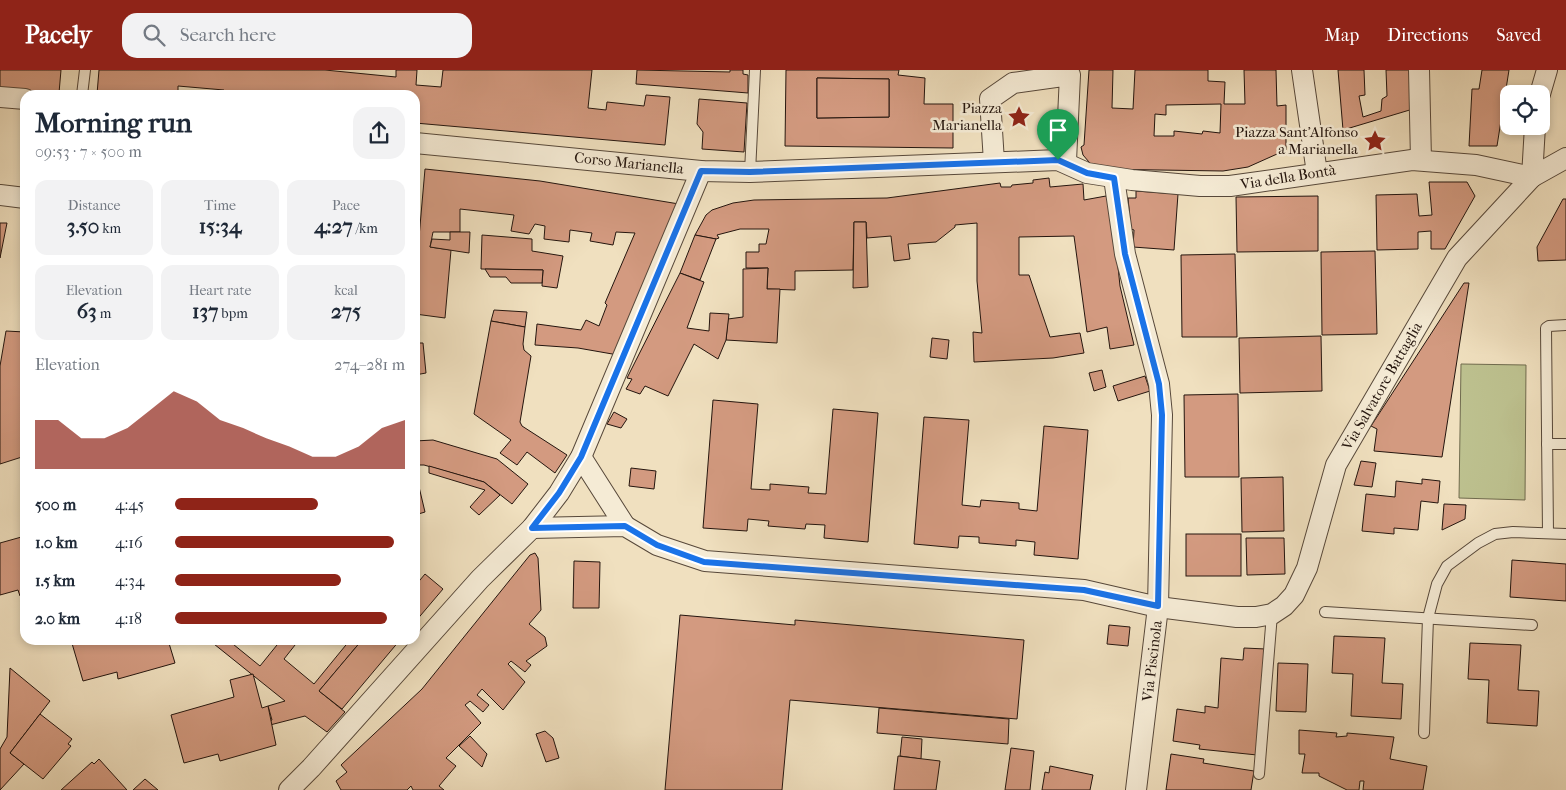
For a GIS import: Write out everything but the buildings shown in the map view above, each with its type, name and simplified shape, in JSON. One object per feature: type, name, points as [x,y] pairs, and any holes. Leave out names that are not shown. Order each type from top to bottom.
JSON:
[{"type":"street","points":[[1302,70],[1317,173]]},
{"type":"street","points":[[1420,70],[1420,160]]},
{"type":"street","points":[[1543,85],[1547,70]]},
{"type":"street","points":[[1070,72],[1070,165],[1058,160],[994,162],[990,99],[1013,83],[1070,72]]},
{"type":"street","points":[[0,97],[20,99]]},
{"type":"street","points":[[1532,177],[1535,135]]},
{"type":"street","name":"Corso Marianella","points":[[420,143],[701,171],[750,172],[994,162]]},
{"type":"street","name":"Via Salvatore Battaglia","points":[[1272,614],[1284,606],[1294,595],[1307,568],[1336,465],[1457,258],[1532,177],[1566,158]]},
{"type":"street","name":"Via della Bontà","points":[[1070,165],[1087,173],[1114,178],[1200,186],[1230,186],[1420,160],[1476,165],[1532,177]]},
{"type":"street","points":[[289,790],[311,768],[480,579],[532,528],[559,493],[581,457],[701,171]]},
{"type":"street","name":"Via Piscinola","points":[[1114,178],[1125,254],[1160,392],[1162,415],[1158,606],[1136,790]]},
{"type":"street","points":[[0,195],[20,197]]},
{"type":"street","points":[[581,457],[625,526],[657,545],[704,562],[1084,590],[1158,606],[1237,617],[1256,617],[1272,614]]},
{"type":"street","points":[[532,528],[625,526]]},
{"type":"lane","points":[[83,90],[85,70]]},
{"type":"lane","points":[[750,172],[755,70]]},
{"type":"lane","points":[[1548,533],[1546,328],[1548,326],[1566,325]]},
{"type":"lane","points":[[1547,444],[1566,444]]},
{"type":"lane","points":[[1424,734],[1428,618],[1437,584],[1448,566],[1495,534],[1513,532],[1566,534]]},
{"type":"lane","points":[[1326,612],[1532,625]]},
{"type":"lane","points":[[1259,774],[1272,614]]},
{"type":"green space","points":[[1461,364],[1526,365],[1525,500],[1459,498]]},
{"type":"place","name":"Piazza Marianella","points":[[1019,117]]},
{"type":"place","name":"Piazza Sant'Alfonso a Marianella","points":[[1375,141]]},
{"type":"route","points":[[1058,160],[1087,173],[1114,178],[1121,214],[1125,254],[1138,311],[1159,384],[1162,415],[1158,606],[1084,590],[704,562],[657,545],[625,526],[532,528],[559,493],[581,457],[701,171],[750,172],[1058,160]]}]
